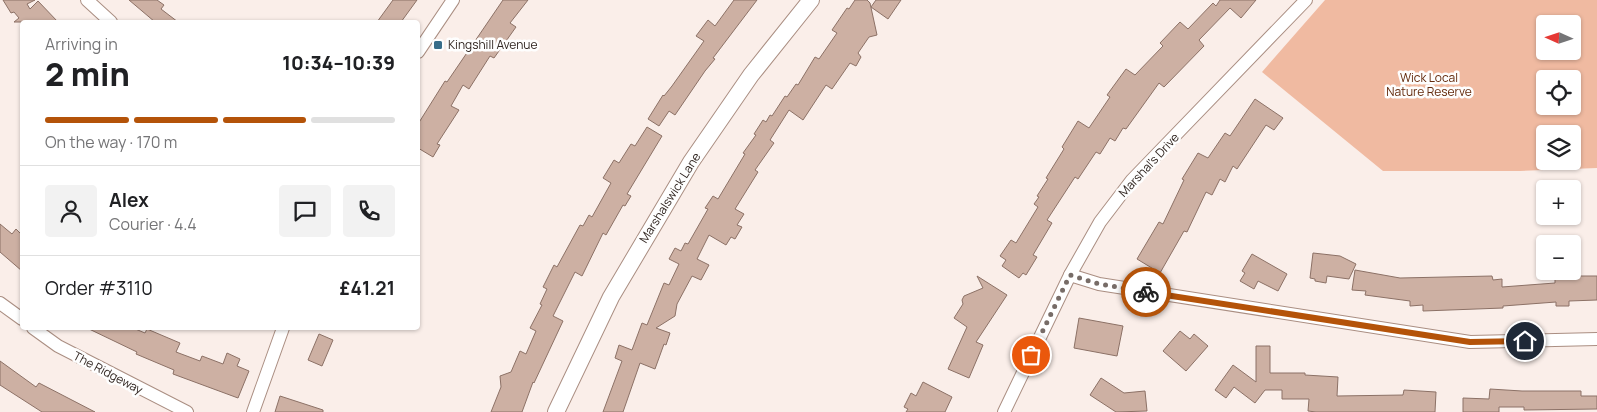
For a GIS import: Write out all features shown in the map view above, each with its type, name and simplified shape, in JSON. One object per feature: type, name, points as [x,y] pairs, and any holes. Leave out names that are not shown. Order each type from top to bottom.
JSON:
[{"type":"street","points":[[87,0],[110,20]]},
{"type":"street","points":[[420,49],[453,0]]},
{"type":"street","name":"Marshalswick Lane","points":[[556,412],[611,297],[691,162],[751,75],[811,0]]},
{"type":"street","name":"Marshal's Drive","points":[[1004,412],[1070,275],[1100,222],[1132,180],[1306,0]]},
{"type":"street","points":[[1070,275],[1099,284],[1470,342],[1597,339]]},
{"type":"street","points":[[0,303],[20,318]]},
{"type":"street","name":"The Ridgeway","points":[[36,330],[58,346],[187,412]]},
{"type":"street","points":[[253,412],[281,330]]},
{"type":"green space","name":"Wick Local Nature Reserve","points":[[1325,0],[1597,0],[1597,168],[1581,169],[1581,125],[1536,125],[1536,170],[1546,170],[1383,171],[1262,72]]},
{"type":"building","points":[[3,0],[35,0],[27,4],[30,9],[38,1],[56,20],[20,20],[20,22],[14,22],[19,18],[14,12],[11,13]]},
{"type":"building","points":[[129,0],[157,0],[164,5],[161,9],[175,20],[153,20]]},
{"type":"building","points":[[393,0],[417,0],[402,20],[378,20]]},
{"type":"building","points":[[503,0],[528,0],[510,23],[516,27],[494,58],[490,56],[469,89],[463,85],[451,106],[459,110],[437,144],[440,145],[433,157],[420,149],[420,121],[445,81],[447,82]]},
{"type":"building","points":[[734,0],[757,0],[713,58],[715,59],[675,115],[669,111],[659,126],[648,119],[663,95],[672,86],[704,41],[696,36],[708,20],[715,26]]},
{"type":"building","points":[[855,0],[867,0],[870,3],[877,35],[869,37],[858,53],[861,57],[856,66],[850,63],[832,89],[826,85],[803,120],[789,110],[770,140],[774,143],[755,170],[758,172],[735,209],[744,214],[737,225],[742,227],[735,239],[731,237],[726,245],[709,235],[697,259],[709,265],[701,280],[692,276],[677,304],[675,316],[656,328],[670,333],[655,369],[640,363],[623,412],[603,412],[622,361],[615,358],[619,345],[632,350],[642,323],[647,325],[664,283],[669,285],[679,264],[669,259],[675,248],[681,251],[685,243],[688,244],[708,209],[705,208],[713,196],[718,199],[763,120],[766,122],[770,115],[772,116],[785,96],[787,97],[796,84],[798,85],[815,57],[819,59],[837,33],[832,30]]},
{"type":"building","points":[[876,0],[901,0],[888,19],[871,7]]},
{"type":"building","points":[[1220,0],[1256,0],[1241,18],[1230,8],[1199,40],[1204,46],[1164,87],[1159,83],[1126,129],[1123,128],[1115,141],[1110,138],[1100,154],[1096,152],[1078,179],[1075,177],[1047,220],[1052,223],[1033,255],[1037,257],[1026,275],[1023,273],[1019,278],[1002,266],[1006,260],[1000,256],[1011,240],[1016,243],[1038,207],[1034,204],[1039,197],[1037,196],[1064,149],[1062,147],[1078,121],[1089,128],[1110,97],[1107,95],[1126,69],[1135,75],[1163,46],[1160,43],[1180,22],[1188,29],[1213,3],[1216,6]]},
{"type":"building","points":[[1255,99],[1283,118],[1274,130],[1266,125],[1237,169],[1233,166],[1225,182],[1220,179],[1212,195],[1206,192],[1187,232],[1184,231],[1160,273],[1137,259],[1159,222],[1163,224],[1184,180],[1182,179],[1198,153],[1208,158],[1225,133],[1230,136]]},
{"type":"building","points":[[647,127],[662,136],[627,194],[631,196],[625,206],[623,205],[606,235],[603,233],[582,276],[575,272],[553,316],[563,321],[533,382],[522,412],[491,412],[501,387],[500,376],[511,372],[520,351],[526,354],[536,331],[530,328],[542,305],[540,304],[547,289],[543,287],[554,265],[557,267],[580,225],[583,226],[589,215],[592,217],[611,183],[603,178],[614,160],[619,163],[631,144],[635,146]]},
{"type":"building","points":[[0,224],[12,234],[16,229],[20,233],[20,269],[0,252]]},
{"type":"building","points":[[1313,253],[1340,256],[1356,264],[1349,279],[1327,276],[1326,283],[1310,278]]},
{"type":"building","points":[[1252,254],[1287,274],[1278,291],[1258,281],[1254,289],[1240,281],[1245,273],[1242,271]]},
{"type":"building","points":[[1355,270],[1400,278],[1492,276],[1493,280],[1502,279],[1502,287],[1555,283],[1555,280],[1581,280],[1581,276],[1597,276],[1597,300],[1569,301],[1569,306],[1556,306],[1556,302],[1503,306],[1503,308],[1423,311],[1423,305],[1410,306],[1410,301],[1365,295],[1366,291],[1352,290]]},
{"type":"building","points":[[977,276],[1007,295],[976,342],[983,345],[969,378],[948,369],[967,327],[954,318],[963,304],[964,296],[983,288]]},
{"type":"building","points":[[1079,318],[1123,326],[1117,356],[1074,348]]},
{"type":"building","points":[[91,330],[138,330],[145,333],[146,330],[149,330],[180,343],[176,352],[200,361],[202,356],[223,364],[227,353],[240,359],[237,366],[249,371],[238,398],[173,374],[174,370],[136,354],[137,352]]},
{"type":"building","points":[[1180,331],[1190,339],[1194,334],[1208,346],[1186,371],[1163,351]]},
{"type":"building","points":[[319,334],[333,340],[322,366],[308,360]]},
{"type":"building","points":[[1256,346],[1270,346],[1270,373],[1305,373],[1305,375],[1338,377],[1337,396],[1403,395],[1404,390],[1436,392],[1435,412],[1316,412],[1308,411],[1309,399],[1282,399],[1282,390],[1265,390],[1255,403],[1234,387],[1226,398],[1215,390],[1233,365],[1256,382]]},
{"type":"building","points":[[0,361],[36,387],[39,383],[95,412],[42,412],[0,385]]},
{"type":"building","points":[[1101,378],[1124,393],[1145,391],[1147,411],[1116,412],[1090,395]]},
{"type":"building","points":[[923,382],[952,397],[945,412],[906,412],[908,409],[904,407],[911,393],[916,396]]},
{"type":"building","points":[[1490,389],[1581,391],[1581,396],[1597,396],[1597,409],[1524,410],[1524,407],[1499,407],[1499,412],[1463,412],[1463,398],[1489,399]]},
{"type":"building","points":[[280,396],[323,410],[323,412],[275,412]]},
{"type":"way so far","points":[[1031,355],[1070,275],[1099,284],[1146,292]]},
{"type":"place","name":"Kingshill Avenue","points":[[438,45]]},
{"type":"route","points":[[1146,292],[1470,342],[1525,341]]}]
